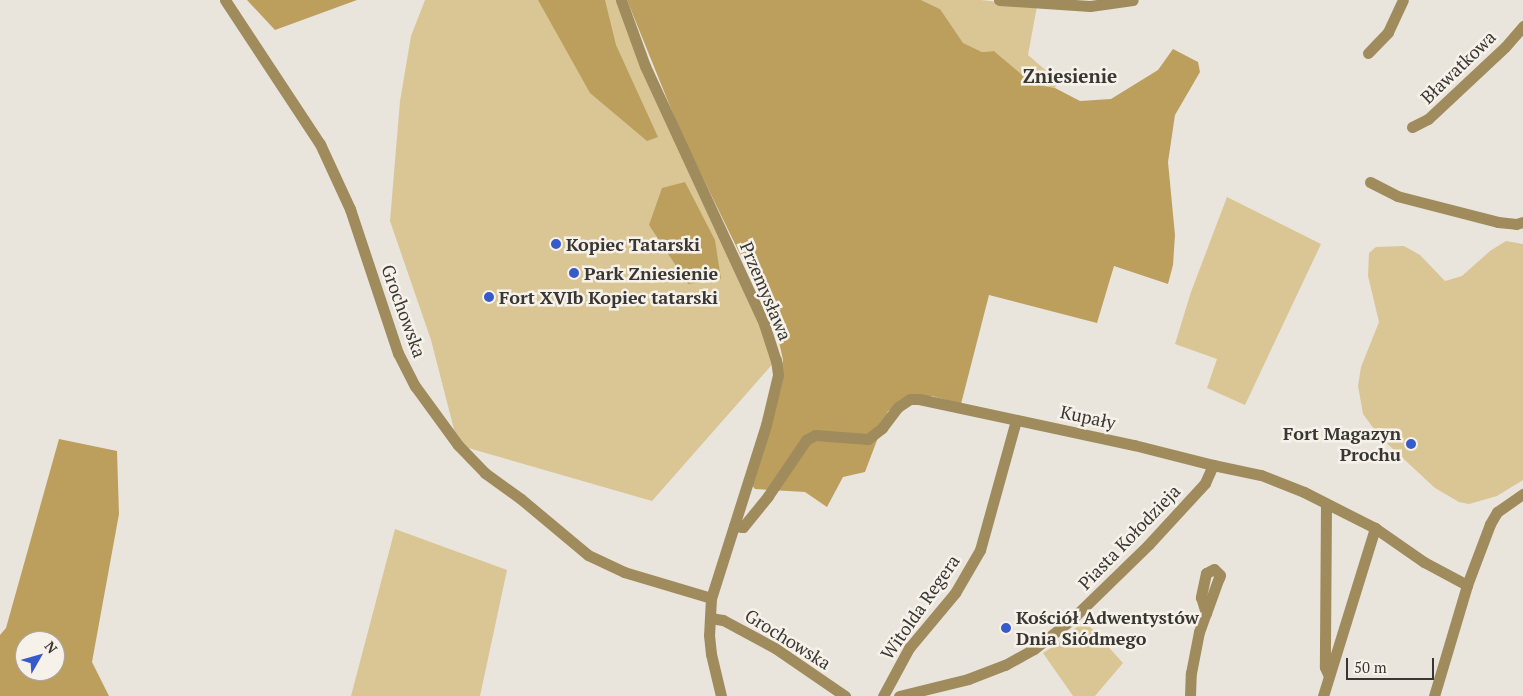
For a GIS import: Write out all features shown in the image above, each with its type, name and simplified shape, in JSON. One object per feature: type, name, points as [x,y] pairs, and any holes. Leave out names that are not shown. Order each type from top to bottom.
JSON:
[{"type":"street","name":"Grochowska","points":[[225,0],[320,144],[350,209],[402,362],[420,393],[458,445],[485,473],[521,499],[588,555],[633,575],[711,598]]},
{"type":"street","name":"Przemysława","points":[[621,0],[653,83],[764,324],[776,360],[778,375],[770,408],[711,598],[710,618],[713,670],[720,696]]},
{"type":"street","points":[[999,0],[1090,6],[1133,0]]},
{"type":"street","points":[[1368,53],[1388,32],[1404,0]]},
{"type":"street","name":"Bławatkowa","points":[[1412,127],[1428,119],[1506,47],[1523,26]]},
{"type":"street","points":[[1370,182],[1397,196],[1416,201],[1498,222],[1516,224],[1523,222]]},
{"type":"street","name":"Kupały","points":[[734,526],[744,527],[768,496],[806,440],[814,435],[868,438],[882,428],[898,407],[910,400],[919,399],[1134,445],[1262,475],[1375,528],[1424,562],[1467,585]]},
{"type":"street","name":"Witolda Regera","points":[[891,695],[909,648],[955,593],[980,550],[1016,420]]},
{"type":"street","name":"Piasta Kołodzieja","points":[[891,695],[968,679],[1034,649],[1072,619],[1149,544],[1204,484],[1213,465]]},
{"type":"street","points":[[1434,696],[1467,585],[1497,512],[1523,494]]},
{"type":"street","points":[[1326,504],[1325,666],[1329,675]]},
{"type":"street","points":[[1323,696],[1375,528]]},
{"type":"street","points":[[1190,696],[1192,664],[1199,632],[1206,613]]},
{"type":"street","name":"Grochowska","points":[[710,618],[723,620],[775,648],[845,696]]},
{"type":"shaded area","points":[[247,0],[357,0],[275,30]]},
{"type":"shaded area","name":"Park Zniesienie","points":[[425,0],[621,0],[776,360],[652,501],[458,445],[431,340],[390,221],[400,101],[411,36]]},
{"type":"shaded area","points":[[538,0],[605,0],[616,45],[658,137],[647,141],[590,93]]},
{"type":"shaded area","points":[[627,0],[921,0],[940,9],[963,43],[982,52],[994,51],[1033,84],[1055,88],[1080,101],[1111,99],[1158,70],[1173,49],[1198,62],[1200,72],[1175,115],[1168,162],[1175,235],[1173,265],[1168,284],[1114,266],[1097,323],[989,295],[961,404],[932,396],[888,411],[865,472],[843,477],[827,507],[805,492],[755,489],[751,484],[783,360],[776,328],[680,131]]},
{"type":"shaded area","points":[[921,0],[981,0],[1037,6],[1028,55],[1057,80],[1055,88],[1033,84],[994,51],[982,52],[962,43],[940,9]]},
{"type":"shaded area","points":[[685,182],[715,240],[721,279],[688,284],[649,225],[662,188]]},
{"type":"shaded area","points":[[1227,197],[1321,244],[1245,405],[1207,388],[1217,359],[1175,344],[1191,292]]},
{"type":"shaded area","points":[[1506,241],[1523,244],[1523,480],[1497,496],[1469,504],[1459,502],[1435,488],[1380,437],[1363,414],[1358,386],[1361,367],[1379,322],[1368,276],[1369,253],[1376,247],[1404,246],[1420,255],[1445,281],[1462,276],[1490,251]]},
{"type":"shaded area","points":[[59,439],[117,451],[119,514],[92,662],[109,696],[0,696],[0,635],[6,628]]},
{"type":"shaded area","points":[[395,529],[507,570],[480,696],[351,696]]},
{"type":"shaded area","points":[[1084,620],[1123,663],[1095,696],[1073,696],[1043,653],[1063,640]]},
{"type":"place","name":"Kopiec Tatarski","points":[[556,244]]},
{"type":"place","name":"Park Zniesienie","points":[[574,273]]},
{"type":"place","name":"Fort XVIb Kopiec tatarski","points":[[489,297]]},
{"type":"place","name":"Fort Magazyn Prochu","points":[[1411,444]]},
{"type":"place","name":"Kościół Adwentystów Dnia Siódmego","points":[[1006,628]]},
{"type":"district","name":"Zniesienie","points":[[1070,76]]}]
